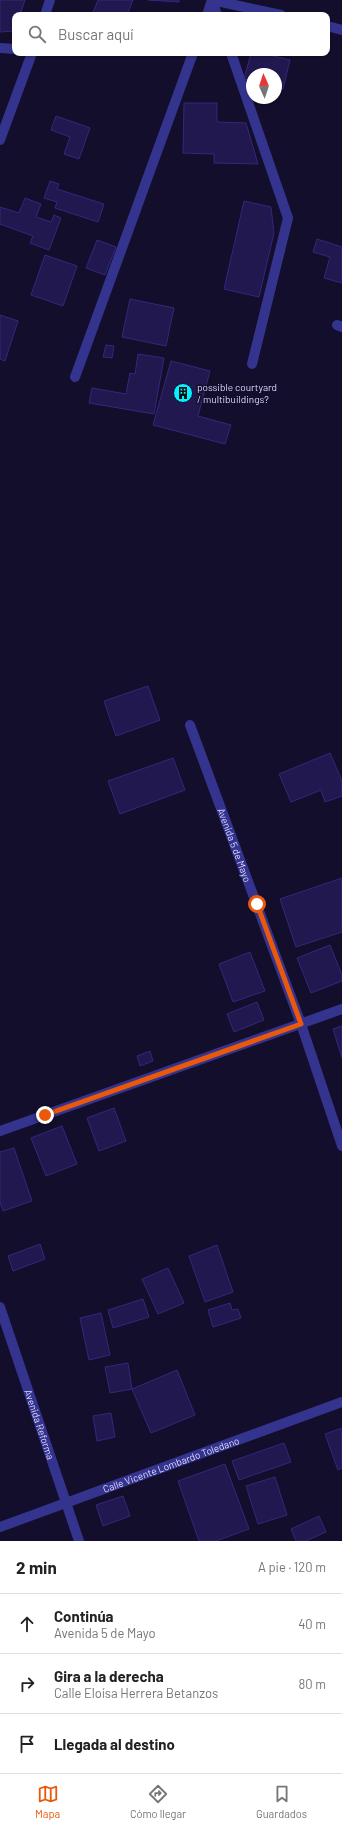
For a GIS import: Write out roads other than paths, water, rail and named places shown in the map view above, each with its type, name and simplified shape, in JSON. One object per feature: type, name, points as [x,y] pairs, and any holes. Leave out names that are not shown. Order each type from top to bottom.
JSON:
[{"type":"street","points":[[46,12],[50,0]]},
{"type":"street","points":[[208,12],[212,0]]},
{"type":"street","points":[[212,0],[217,12]]},
{"type":"street","points":[[212,0],[267,12]]},
{"type":"street","points":[[330,27],[342,30]]},
{"type":"street","points":[[0,48],[12,49]]},
{"type":"street","points":[[0,140],[31,56]]},
{"type":"street","points":[[74,377],[192,56]]},
{"type":"street","points":[[232,56],[288,218],[252,364]]},
{"type":"street","name":"Avenida 5 de Mayo","points":[[190,725],[301,1024],[342,1146]]},
{"type":"street","points":[[0,1131],[342,1009]]},
{"type":"street","name":"Avenida Reforma","points":[[0,1307],[79,1541]]},
{"type":"street","name":"Calle Vicente Lombardo Toledano","points":[[0,1527],[342,1402]]},
{"type":"place","name":"possible courtyard / multibuildings?","points":[[183,393]]}]
